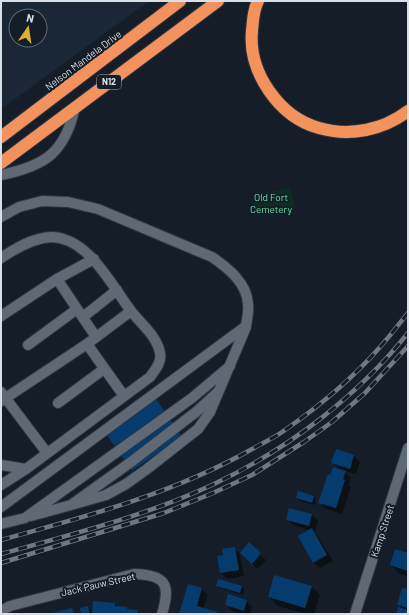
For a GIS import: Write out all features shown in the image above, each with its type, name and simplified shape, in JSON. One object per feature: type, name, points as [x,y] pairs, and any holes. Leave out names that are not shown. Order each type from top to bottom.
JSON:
[{"type":"highway","name":"Nelson Mandela Drive","points":[[1,137],[180,1]]},
{"type":"highway","name":"N12","points":[[1,163],[218,1]]},
{"type":"highway","points":[[258,1],[253,18],[251,40],[254,58],[259,74],[268,91],[299,119],[319,128],[340,132],[360,131],[382,126],[399,118],[408,111]]},
{"type":"street","points":[[1,175],[31,168],[51,155],[61,145],[67,134],[71,125],[75,107]]},
{"type":"street","points":[[1,217],[19,207],[42,201],[68,202],[98,209],[212,257],[229,269],[242,285],[248,303],[246,326],[210,412],[198,429],[147,469],[126,484],[106,495],[1,524]]},
{"type":"street","points":[[1,258],[36,239],[52,237],[70,241],[94,259],[131,311],[158,343],[161,355],[157,368],[150,377],[26,469],[1,485]]},
{"type":"street","points":[[1,316],[57,279],[94,259]]},
{"type":"street","points":[[57,279],[96,337]]},
{"type":"street","points":[[28,345],[117,290]]},
{"type":"street","points":[[47,453],[2,397],[87,344],[131,311]]},
{"type":"street","points":[[1,507],[246,326]]},
{"type":"street","points":[[87,344],[124,396]]},
{"type":"street","points":[[25,518],[192,398],[230,366]]},
{"type":"street","points":[[58,403],[104,369]]},
{"type":"street","points":[[71,505],[143,453],[196,412],[220,390]]},
{"type":"street","name":"Kamp Street","points":[[355,614],[408,448]]},
{"type":"street","points":[[1,465],[26,469]]},
{"type":"street","name":"Jack Pauw Street","points":[[1,611],[10,606],[134,574],[148,574],[160,579],[166,587],[166,599],[162,614]]},
{"type":"shaded area","points":[[1,1],[149,1],[1,109]]},
{"type":"green space","name":"Old Fort Cemetery","points":[[290,188],[295,208],[258,216],[253,196]]},
{"type":"building","points":[[156,399],[182,437],[132,471],[106,434]]},
{"type":"building","points":[[336,449],[354,455],[350,469],[331,463]]},
{"type":"building","points":[[333,467],[346,471],[343,479],[345,480],[336,508],[318,503],[328,474],[330,475]]},
{"type":"building","points":[[298,491],[314,496],[312,503],[296,498]]},
{"type":"building","points":[[289,508],[312,514],[309,526],[286,520]]},
{"type":"building","points":[[312,528],[327,555],[313,563],[298,536]]},
{"type":"building","points":[[249,542],[261,553],[252,564],[240,553]]},
{"type":"building","points":[[235,547],[239,570],[220,573],[217,556],[223,555],[222,549]]},
{"type":"building","points":[[395,549],[408,553],[408,571],[390,565]]},
{"type":"building","points":[[274,575],[312,586],[305,608],[268,597]]},
{"type":"building","points":[[218,579],[242,586],[240,593],[216,586]]},
{"type":"building","points":[[188,584],[202,588],[197,606],[217,612],[217,614],[179,614]]},
{"type":"building","points":[[402,588],[408,589],[408,608],[397,605]]},
{"type":"building","points":[[228,594],[247,600],[244,611],[225,605]]},
{"type":"building","points":[[93,601],[115,603],[115,606],[138,610],[138,614],[92,614]]},
{"type":"building","points":[[88,606],[90,614],[81,614],[80,608]]},
{"type":"building","points":[[398,607],[408,610],[408,614],[396,614]]},
{"type":"building","points":[[72,608],[74,614],[52,614],[52,613]]},
{"type":"railway","points":[[1,540],[66,522],[162,491],[224,464],[274,437],[336,391],[348,380],[381,346],[408,313]]},
{"type":"railway","points":[[1,554],[82,532],[162,506],[214,484],[241,470],[294,438],[344,400],[367,379],[408,333]]},
{"type":"railway","points":[[1,563],[164,513],[252,475],[304,442],[332,422],[365,393],[408,346]]}]
